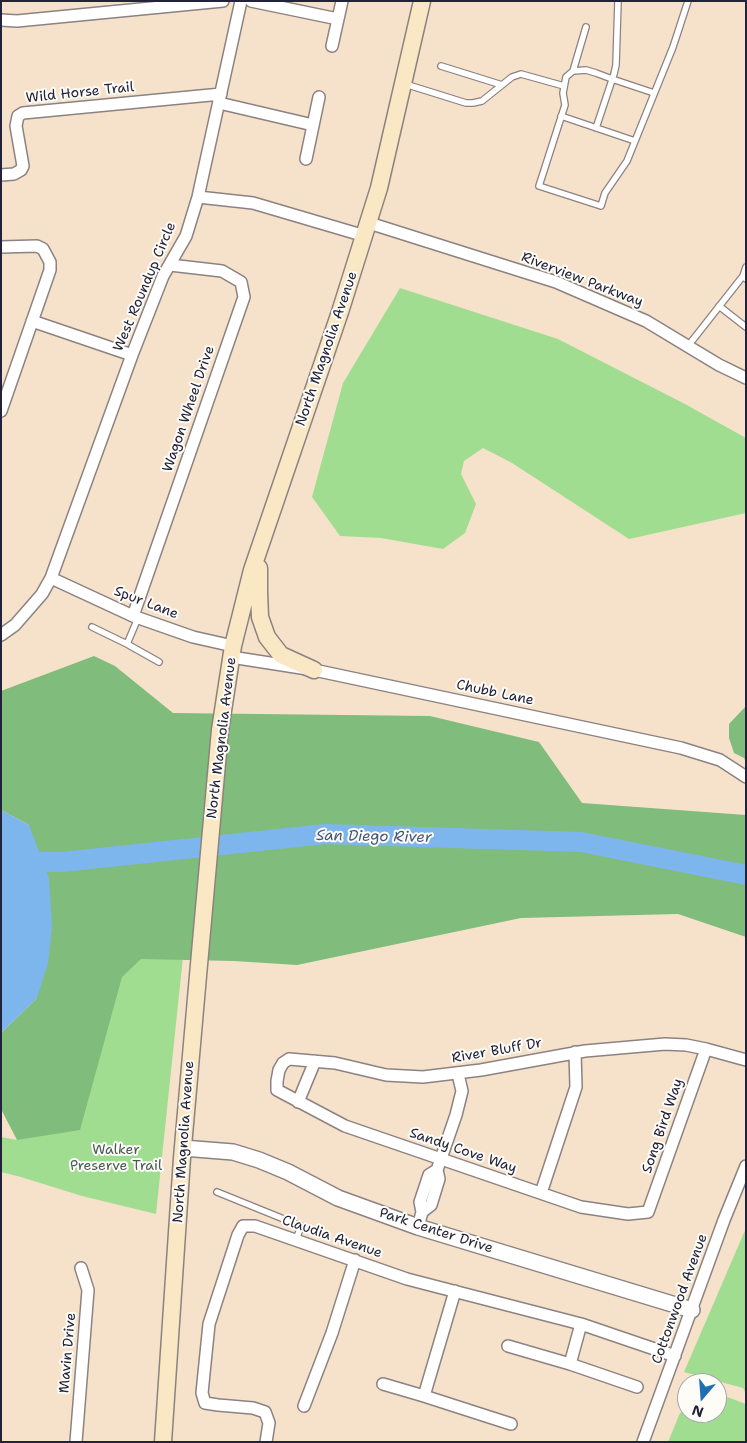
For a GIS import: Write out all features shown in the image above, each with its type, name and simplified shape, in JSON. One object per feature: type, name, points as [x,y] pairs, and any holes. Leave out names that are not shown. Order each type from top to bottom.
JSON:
[{"type":"main road","name":"North Magnolia Avenue","points":[[163,1442],[183,1148],[197,987],[220,730],[232,652],[252,570],[367,230],[379,188],[422,1]]},
{"type":"main road","points":[[260,546],[260,617],[267,637],[281,655],[314,670]]},
{"type":"street","points":[[1,20],[17,21],[222,1]]},
{"type":"street","name":"West Roundup Circle","points":[[1,636],[15,625],[42,594],[51,578],[132,355],[164,276],[186,236],[198,197],[242,1]]},
{"type":"street","points":[[251,1],[338,18]]},
{"type":"street","points":[[332,46],[342,1]]},
{"type":"street","points":[[306,159],[319,97]]},
{"type":"street","name":"Wild Horse Trail","points":[[1,175],[14,174],[23,166],[16,126],[18,116],[23,113],[220,98],[313,125]]},
{"type":"street","name":"Riverview Parkway","points":[[198,197],[253,203],[367,230],[556,282],[646,321],[719,365],[746,378]]},
{"type":"street","points":[[1,247],[37,246],[43,249],[50,262],[50,270],[1,411]]},
{"type":"street","name":"Wagon Wheel Drive","points":[[135,617],[244,297],[242,282],[222,271],[170,265]]},
{"type":"street","points":[[32,321],[132,355]]},
{"type":"street","name":"Spur Lane","points":[[51,578],[135,617],[232,652]]},
{"type":"street","name":"Chubb Lane","points":[[232,652],[681,748],[720,760],[746,777]]},
{"type":"street","name":"River Bluff Dr","points":[[277,1090],[279,1070],[289,1058],[335,1063],[386,1076],[423,1078],[458,1074],[575,1052],[665,1044],[686,1045],[746,1060]]},
{"type":"street","name":"Song Bird Way","points":[[648,1212],[706,1049]]},
{"type":"street","points":[[541,1193],[575,1092],[577,1078],[575,1052]]},
{"type":"street","points":[[298,1102],[315,1061]]},
{"type":"street","points":[[418,1227],[422,1212],[431,1205],[439,1179],[439,1164],[456,1115],[462,1091],[458,1074]]},
{"type":"street","name":"Sandy Cove Way","points":[[277,1090],[345,1126],[439,1164],[541,1193],[581,1207],[628,1214],[648,1212]]},
{"type":"street","name":"Park Center Drive","points":[[183,1148],[233,1152],[259,1160],[288,1172],[338,1198],[418,1227],[692,1310]]},
{"type":"street","name":"Cottonwood Avenue","points":[[643,1442],[724,1220],[746,1166]]},
{"type":"street","name":"Claudia Avenue","points":[[266,1442],[269,1424],[265,1412],[253,1408],[205,1403],[202,1392],[209,1324],[238,1235],[243,1226],[255,1226],[407,1279],[580,1324],[675,1356]]},
{"type":"street","points":[[304,1406],[332,1333],[355,1260]]},
{"type":"street","name":"Mavin Drive","points":[[76,1442],[88,1290],[81,1268]]},
{"type":"street","points":[[424,1396],[455,1290]]},
{"type":"street","points":[[570,1364],[580,1324]]},
{"type":"street","points":[[508,1346],[570,1364],[636,1387]]},
{"type":"street","points":[[383,1384],[511,1424]]},
{"type":"lane","points":[[596,128],[616,65],[616,16],[618,1]]},
{"type":"lane","points":[[654,93],[586,70],[574,71],[566,77],[563,93],[565,105],[539,186],[601,206],[605,193],[626,161],[635,141],[673,47],[688,1]]},
{"type":"lane","points":[[574,71],[586,27]]},
{"type":"lane","points":[[441,66],[502,85]]},
{"type":"lane","points":[[403,83],[466,103],[482,100],[512,77],[521,74],[564,86]]},
{"type":"lane","points":[[561,116],[635,141]]},
{"type":"lane","points":[[688,346],[744,278],[746,267]]},
{"type":"lane","points":[[719,306],[746,327]]},
{"type":"lane","points":[[127,644],[135,617]]},
{"type":"lane","points":[[92,627],[159,662]]},
{"type":"lane","points":[[217,1192],[300,1226],[296,1240]]},
{"type":"green space","points":[[400,288],[558,339],[685,404],[746,438],[746,513],[629,539],[512,463],[483,448],[464,461],[461,474],[476,504],[465,533],[443,549],[381,538],[340,536],[312,497],[343,383]]},
{"type":"green space","points":[[94,656],[115,666],[173,713],[430,716],[539,742],[582,803],[746,815],[746,937],[678,914],[521,918],[297,965],[234,961],[141,959],[122,977],[80,1130],[17,1140],[1,1109],[1,1033],[37,998],[29,825],[1,810],[1,691]]},
{"type":"green space","points":[[746,706],[746,762],[744,758],[734,753],[729,738],[729,724]]},
{"type":"green space","name":"Walker Preserve Trail","points":[[132,949],[183,957],[156,1214],[82,1196],[1,1172],[1,1137],[17,1140],[119,967]]},
{"type":"green space","points":[[746,1228],[746,1394],[743,1388],[727,1384],[727,1373],[684,1372]]},
{"type":"green space","points":[[727,1397],[746,1404],[746,1442],[668,1442],[677,1420],[677,1423],[727,1423]]},
{"type":"water","points":[[1,810],[29,825],[49,878],[52,926],[48,963],[37,998],[1,1033]]},
{"type":"waterway","name":"San Diego River","points":[[1,862],[62,862],[325,834],[581,842],[746,875]]}]
